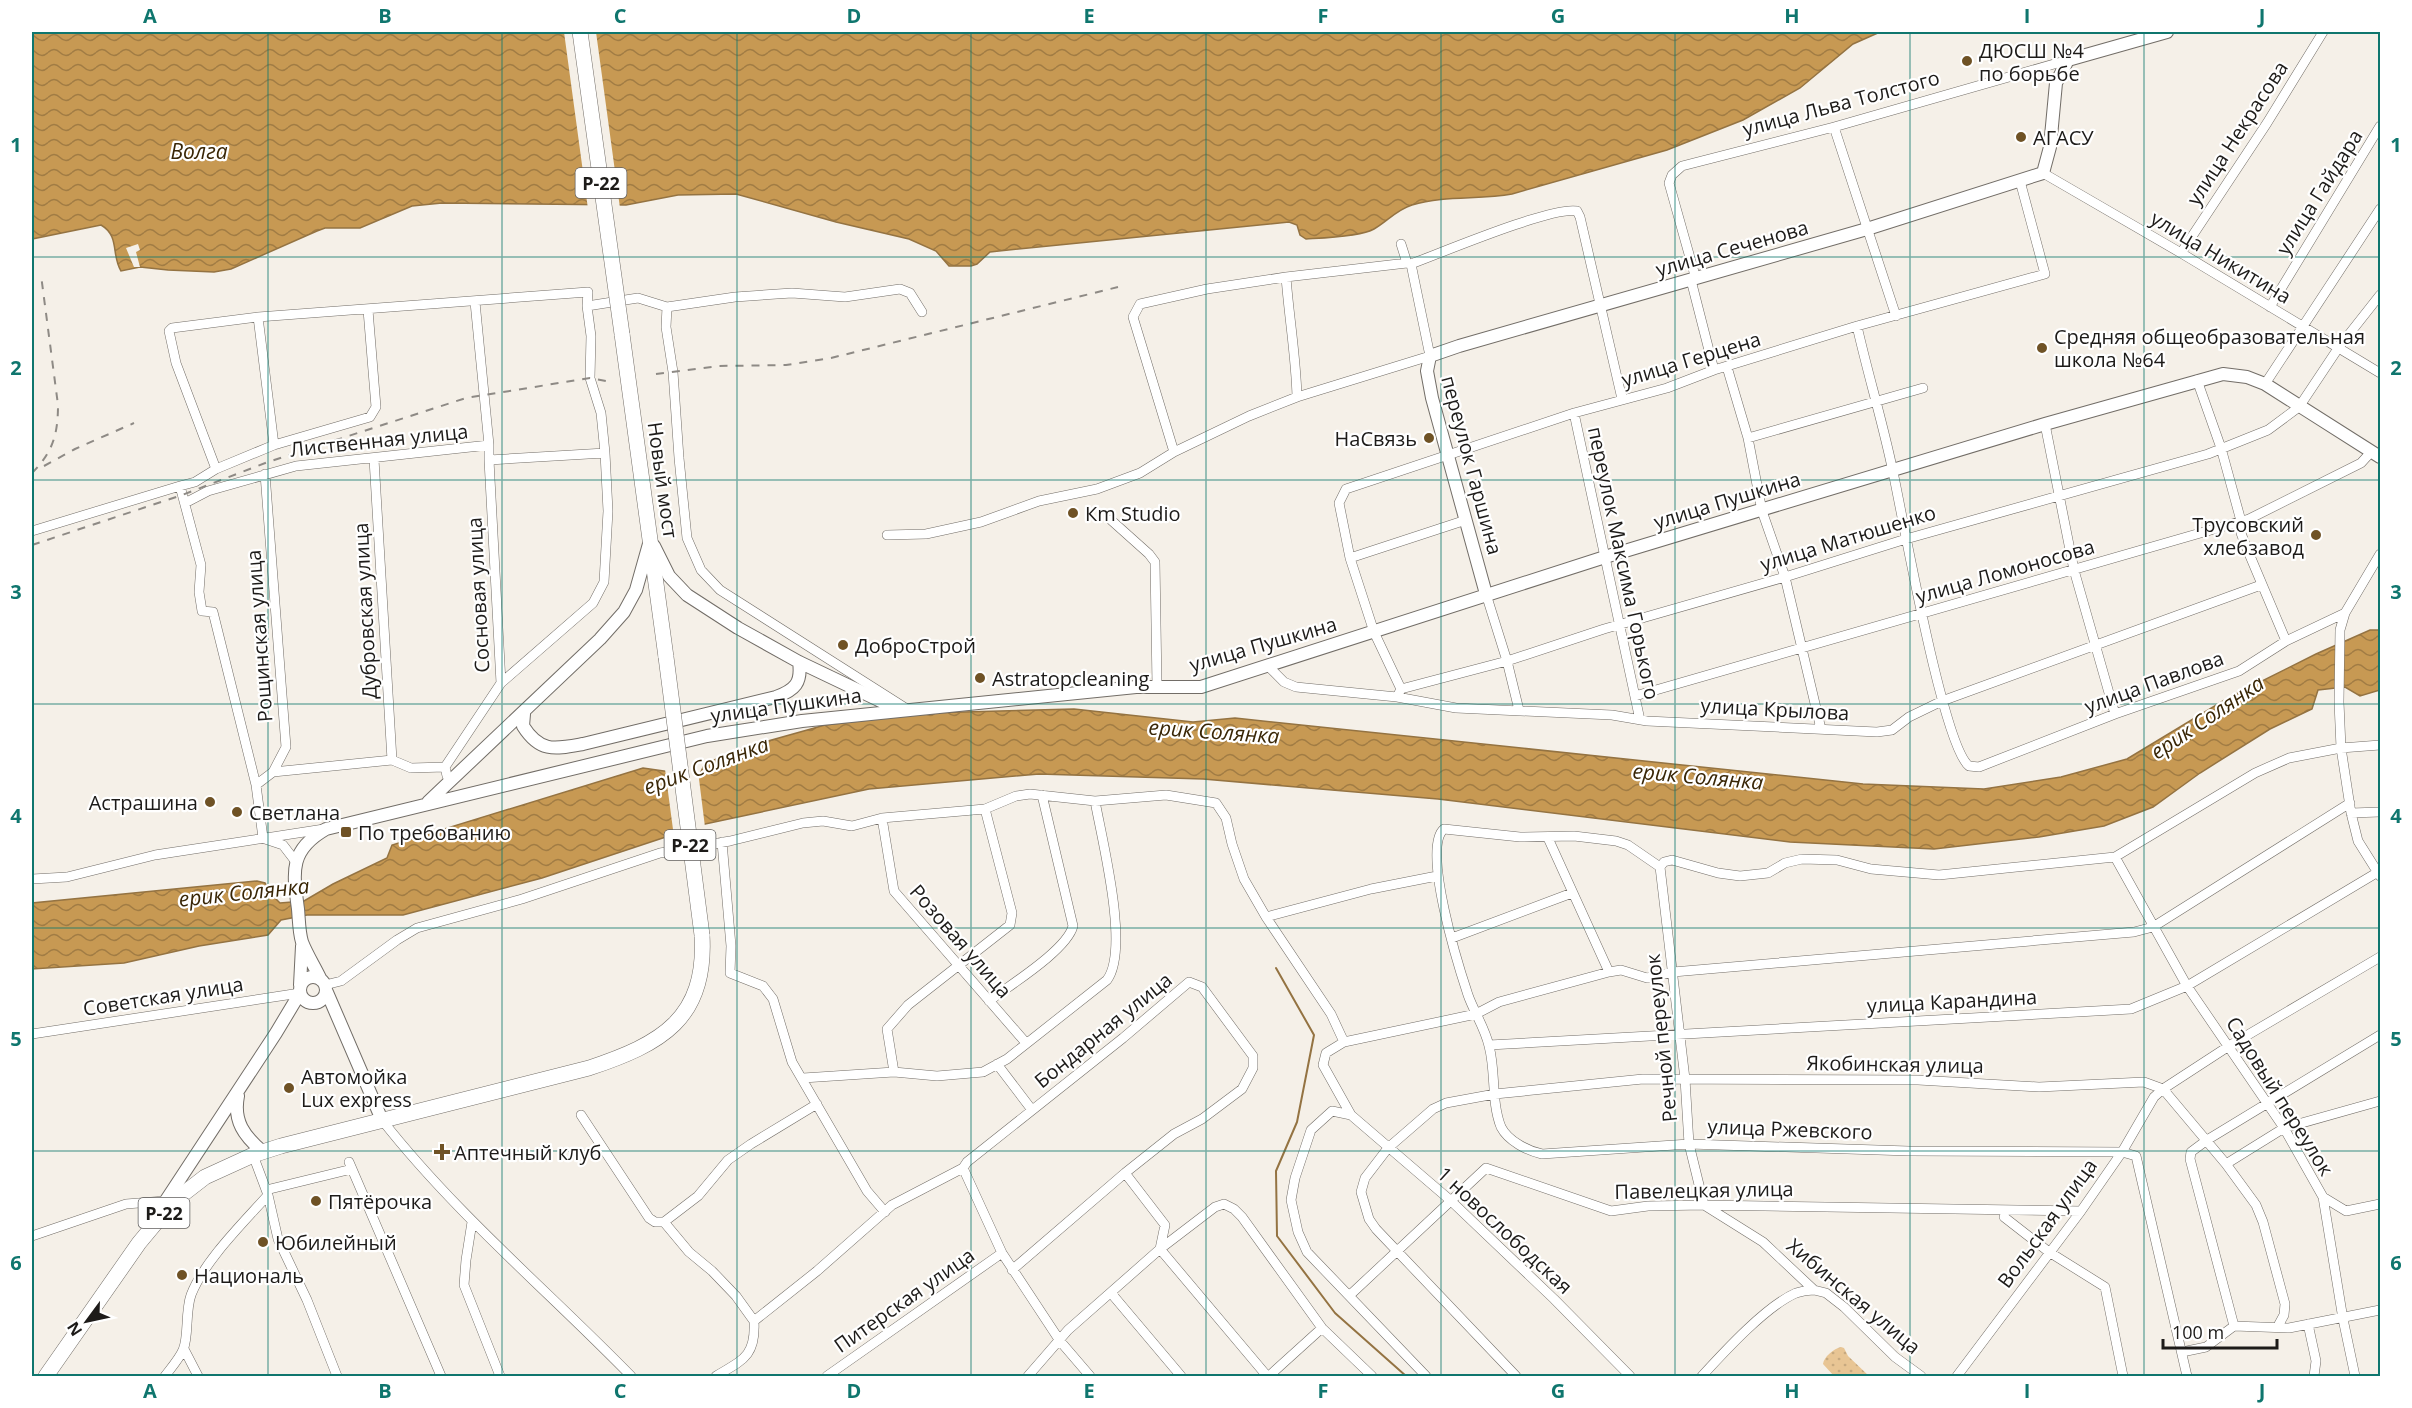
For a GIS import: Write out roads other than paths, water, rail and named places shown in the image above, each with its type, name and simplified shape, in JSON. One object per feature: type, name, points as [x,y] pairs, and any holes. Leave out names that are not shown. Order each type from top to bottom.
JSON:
[{"type":"highway","name":"Новый мост","points":[[382,1120],[589,1068],[631,1054],[658,1038],[686,1013],[700,979],[703,955],[702,935],[580,32]]},
{"type":"highway","name":"Р-22","points":[[46,1377],[140,1243],[174,1201],[189,1188],[205,1177],[258,1154],[382,1120]]},
{"type":"main road","name":"улица Льва Толстого","points":[[2068,60],[2167,32]]},
{"type":"main road","points":[[2043,173],[2050,147],[2056,83],[2068,60]]},
{"type":"main road","name":"улица Сеченова","points":[[1430,356],[1867,229],[2043,173]]},
{"type":"main road","name":"переулок Гаршина","points":[[1430,356],[1427,371],[1486,594]]},
{"type":"main road","name":"улица Пушкина","points":[[296,862],[303,848],[314,836],[326,829],[707,736],[802,721],[901,710],[1157,686],[1201,687],[1605,557],[2197,380],[2223,374],[2247,376],[2265,384]]},
{"type":"main road","points":[[2265,384],[2376,454]]},
{"type":"main road","points":[[650,540],[669,576],[687,595],[738,628],[799,662],[901,710]]},
{"type":"main road","points":[[427,803],[524,714],[624,612],[636,590],[650,540]]},
{"type":"main road","points":[[524,714],[523,726],[538,745],[556,749],[584,744],[790,692],[798,684],[801,675],[799,662]]},
{"type":"main road","points":[[296,862],[293,877],[302,941],[300,989],[303,999],[313,1004],[322,1000],[324,985]]},
{"type":"main road","points":[[302,941],[324,985],[382,1120]]},
{"type":"main road","points":[[140,1243],[300,989],[309,977],[324,985]]},
{"type":"main road","points":[[246,1078],[238,1096],[237,1121],[258,1154]]},
{"type":"street","name":"улица Некрасова","points":[[2181,253],[2267,123],[2323,32]]},
{"type":"street","name":"улица Льва Толстого","points":[[1694,280],[1670,189],[1669,179],[1682,166],[1834,127],[2068,60]]},
{"type":"street","name":"улица Гайдара","points":[[2270,307],[2380,126]]},
{"type":"street","points":[[1834,127],[1896,316]]},
{"type":"street","name":"улица Никитина","points":[[2043,173],[2380,373]]},
{"type":"street","name":"улица Герцена","points":[[1350,558],[1339,503],[1342,493],[1350,487],[1574,413],[1667,388],[1714,370],[1857,326],[2045,274],[2020,181]]},
{"type":"street","points":[[2265,384],[2380,209]]},
{"type":"street","points":[[1174,452],[1132,317],[1136,308],[1144,302],[1207,289],[1286,277],[1409,264],[1538,216],[1571,210],[1576,211],[1580,217],[1622,399]]},
{"type":"street","name":"переулок Гаршина","points":[[1401,244],[1409,264],[1430,356]]},
{"type":"street","points":[[1286,277],[1292,351],[1297,372],[1297,397]]},
{"type":"street","points":[[1694,280],[1714,370]]},
{"type":"street","points":[[587,306],[638,298],[668,307],[792,293],[845,297],[900,289],[910,293],[922,312]]},
{"type":"street","points":[[216,469],[176,363],[169,331],[172,328],[258,317],[588,292],[587,306],[591,336],[590,378],[601,413],[605,453],[608,511],[604,582],[593,603],[501,683]]},
{"type":"street","name":"улица Матюшенко","points":[[1399,693],[1620,624],[1785,577],[1906,538],[2208,453],[2268,430],[2299,407],[2339,347],[2380,295]]},
{"type":"street","points":[[475,302],[489,446]]},
{"type":"street","points":[[668,307],[666,327],[673,372],[678,458],[687,538],[701,570],[720,590],[901,710]]},
{"type":"street","points":[[32,531],[195,482],[216,469],[274,445],[370,417],[376,407],[368,309]]},
{"type":"street","points":[[258,317],[274,445]]},
{"type":"street","points":[[1857,326],[1893,471],[1942,701]]},
{"type":"street","points":[[887,535],[926,534],[981,522],[1039,501],[1097,489],[1132,477],[1174,452],[1249,416],[1297,397],[1430,356]]},
{"type":"street","points":[[1727,367],[1748,438],[1762,511],[1785,577],[1821,729]]},
{"type":"street","points":[[2197,380],[2221,448],[2241,521],[2241,533],[2286,642]]},
{"type":"street","points":[[1748,438],[1923,388]]},
{"type":"street","name":"переулок Максима Горького","points":[[1574,413],[1640,720]]},
{"type":"street","points":[[2045,424],[2074,570],[2115,714]]},
{"type":"street","name":"Лиственная улица","points":[[185,503],[208,490],[296,466],[489,446],[489,460],[605,453]]},
{"type":"street","name":"улица Ломоносова","points":[[1635,696],[2249,519],[2376,454]]},
{"type":"street","name":"Дубровская улица","points":[[374,459],[392,760]]},
{"type":"street","name":"Сосновая улица","points":[[445,767],[501,683],[489,460]]},
{"type":"street","name":"Рощинская улица","points":[[256,785],[273,772],[286,747],[265,474]]},
{"type":"street","points":[[180,486],[201,565],[199,592],[202,610],[213,612],[256,785],[263,838]]},
{"type":"street","points":[[1111,520],[1155,562],[1157,686]]},
{"type":"street","points":[[1399,693],[1374,632],[1350,558],[1466,520]]},
{"type":"street","points":[[2380,554],[2345,613],[2340,630],[2339,702],[2341,748],[2351,813],[2358,841],[2380,873]]},
{"type":"street","name":"улица Крылова","points":[[1268,666],[1290,685],[1399,693],[1456,708],[1612,715],[1640,720],[1877,732],[1892,730],[1909,717],[1942,701],[2261,585]]},
{"type":"street","points":[[1486,594],[1507,661],[1518,710]]},
{"type":"street","name":"улица Павлова","points":[[1942,701],[1961,758],[1969,766],[1979,767],[2115,714],[2239,670],[2286,642],[2345,613]]},
{"type":"street","points":[[1609,972],[1548,838],[1574,836],[1616,841],[1629,844],[1660,867],[1664,862],[1672,860],[1728,875],[1760,876],[1785,863],[1802,859],[1837,860],[1871,869],[1939,875],[2115,857],[2255,773],[2289,758],[2341,748],[2380,745]]},
{"type":"street","points":[[273,772],[392,760],[411,768],[445,767],[451,781]]},
{"type":"street","points":[[324,985],[340,981],[396,940],[417,928],[522,899],[660,853],[722,842],[803,823],[823,821],[852,826],[882,818],[985,809],[1016,796],[1030,794],[1095,801],[1166,795],[1216,803],[1226,818],[1244,879],[1266,917],[1331,1014],[1344,1042],[1476,1014],[1499,1002],[1621,970],[1647,978],[1673,972],[2122,933],[2153,927],[2350,803]]},
{"type":"street","points":[[989,1001],[1060,947],[1071,934],[1073,926],[1042,795]]},
{"type":"street","points":[[803,1078],[894,1072],[937,1076],[983,1072],[1026,1043],[1107,980],[1114,968],[1117,929],[1095,801]]},
{"type":"street","points":[[894,1072],[887,1029],[908,1005],[1006,930],[1012,919],[985,809]]},
{"type":"street","points":[[2351,813],[2380,812]]},
{"type":"street","name":"Розовая улица","points":[[882,818],[894,891],[1026,1043]]},
{"type":"street","points":[[32,879],[67,877],[155,855],[326,829]]},
{"type":"street","name":"улица Ржевского","points":[[1548,838],[1444,829],[1436,841],[1437,876],[1452,938],[1469,998],[1489,1045],[1498,1113],[1504,1132],[1515,1142],[1536,1153],[1689,1144],[1909,1151],[2122,1152]]},
{"type":"street","points":[[263,838],[283,845],[296,862]]},
{"type":"street","points":[[722,842],[731,946],[730,973],[763,986],[772,999],[792,1062],[867,1191],[885,1212]]},
{"type":"street","name":"Садовый переулок","points":[[2115,857],[2187,986],[2284,1128],[2323,1197],[2355,1377]]},
{"type":"street","name":"Речной переулок","points":[[1660,867],[1685,1079],[1689,1144],[1704,1205]]},
{"type":"street","name":"улица Карандина","points":[[1489,1045],[2131,1009],[2187,986],[2380,873]]},
{"type":"street","points":[[1266,917],[1371,889],[1437,876]]},
{"type":"street","points":[[1452,938],[1572,893]]},
{"type":"street","points":[[2278,1326],[2284,1315],[2285,1305],[2264,1222],[2256,1205],[2226,1164],[2163,1089],[2229,1046],[2380,957]]},
{"type":"street","name":"Бондарная улица","points":[[754,1321],[818,1271],[892,1205],[963,1168],[967,1162],[1189,982],[1202,987],[1253,1056],[1253,1068],[1242,1089],[1202,1119],[1174,1134],[1125,1173]]},
{"type":"street","name":"Советская улица","points":[[32,1034],[300,989]]},
{"type":"street","points":[[2234,1326],[2190,1156],[2191,1152],[2206,1140],[2380,1035]]},
{"type":"street","name":"1 новослободская","points":[[1344,1042],[1326,1053],[1323,1065],[1351,1115],[1450,1200],[1554,1299],[1630,1377]]},
{"type":"street","points":[[997,1064],[1032,1110]]},
{"type":"street","name":"Якобинская улица","points":[[1516,1377],[1396,1251],[1369,1219],[1361,1192],[1365,1178],[1388,1149],[1421,1117],[1439,1106],[1495,1094],[1642,1079],[1918,1080],[2039,1088],[2144,1082],[2163,1089]]},
{"type":"street","name":"Вольская улица","points":[[1957,1377],[2081,1211],[2122,1152],[2154,1097],[2163,1089]]},
{"type":"street","points":[[2226,1164],[2284,1128],[2380,1101]]},
{"type":"street","points":[[581,1115],[649,1218],[655,1222],[664,1222],[698,1196],[728,1160],[817,1104]]},
{"type":"street","points":[[1351,1115],[1332,1111],[1311,1130],[1295,1178],[1291,1200],[1298,1232],[1307,1252],[1426,1377]]},
{"type":"street","points":[[382,1120],[416,1163],[472,1222],[631,1377]]},
{"type":"street","points":[[2122,1152],[2136,1156],[2187,1377]]},
{"type":"street","points":[[258,1154],[278,1239],[303,1291],[338,1377]]},
{"type":"street","points":[[198,1377],[184,1349],[186,1313],[192,1293],[201,1277],[267,1193],[351,1166],[441,1377]]},
{"type":"street","points":[[963,1168],[1012,1270],[1060,1341],[1090,1377]]},
{"type":"street","name":"Павелецкая улица","points":[[1350,1295],[1486,1168],[1611,1211],[1648,1206],[1704,1205],[2081,1211]]},
{"type":"street","points":[[1012,1270],[1125,1173],[1165,1225],[1160,1249]]},
{"type":"street","points":[[2323,1197],[2346,1211],[2380,1204]]},
{"type":"street","points":[[32,1236],[126,1204],[164,1202]]},
{"type":"street","points":[[1028,1377],[1068,1330],[1160,1249],[1215,1207],[1224,1204],[1234,1209],[1242,1217],[1322,1328],[1372,1377]]},
{"type":"street","name":"Хибинская улица","points":[[1704,1205],[1763,1242],[1814,1290],[1826,1293],[1844,1307],[1895,1357],[1921,1377]]},
{"type":"street","points":[[2004,1217],[2049,1252],[2104,1287],[2123,1377]]},
{"type":"street","points":[[472,1222],[465,1260],[464,1285],[500,1377]]},
{"type":"street","points":[[664,1222],[688,1252],[712,1271],[736,1296],[754,1321],[755,1338],[752,1349],[744,1359],[716,1377]]},
{"type":"street","points":[[1160,1249],[1268,1377],[1322,1328]]},
{"type":"street","name":"Питерская улица","points":[[827,1377],[1002,1253]]},
{"type":"street","points":[[1702,1377],[1776,1306],[1795,1293],[1814,1290]]},
{"type":"street","points":[[1111,1293],[1181,1377]]},
{"type":"street","points":[[2182,1352],[2206,1347],[2234,1326],[2289,1328],[2380,1310]]},
{"type":"street","points":[[2308,1324],[2316,1361],[2314,1377]]},
{"type":"street","points":[[165,1377],[184,1349]]},
{"type":"water","name":"Волга","points":[[32,32],[1880,32],[1853,44],[1800,88],[1743,120],[1667,150],[1512,194],[1437,200],[1412,205],[1368,232],[1331,238],[1306,239],[1300,235],[1297,225],[1289,222],[990,252],[977,264],[949,266],[936,251],[909,239],[836,222],[736,194],[678,195],[626,205],[442,203],[412,206],[360,228],[325,228],[231,269],[214,272],[140,267],[121,271],[111,235],[101,225],[32,239]]},
{"type":"water","name":"ерик Солянка","points":[[2370,630],[2380,630],[2380,690],[2360,696],[2345,687],[2318,690],[2312,709],[2270,729],[2200,773],[2153,807],[2104,826],[2039,837],[1934,849],[1790,842],[1438,799],[1203,779],[1039,774],[869,789],[705,824],[542,878],[403,915],[307,915],[281,920],[268,935],[199,946],[124,963],[32,969],[32,903],[257,881],[265,883],[280,903],[304,901],[387,858],[392,845],[643,768],[699,776],[705,763],[768,741],[825,725],[928,713],[1074,709],[1193,722],[1235,718],[1863,784],[1984,789],[2061,777],[2127,759],[2228,698]]},
{"type":"waterway","points":[[1276,968],[1314,1035],[1297,1122],[1276,1171],[1277,1236],[1335,1313],[1406,1376]]},
{"type":"railway","points":[[32,473],[45,458],[53,442],[58,415],[41,275]]},
{"type":"railway","points":[[656,374],[719,366],[786,365],[831,358],[1118,287]]},
{"type":"railway","points":[[32,545],[182,495],[268,462],[466,398],[590,378],[606,381]]},
{"type":"railway","points":[[44,466],[75,449],[134,423]]},
{"type":"place","name":"ДЮСШ №4 по борьбе","points":[[1967,61]]},
{"type":"place","name":"АГАСУ","points":[[2021,137]]},
{"type":"place","name":"Средняя общеобразовательная школа №64","points":[[2042,348]]},
{"type":"place","name":"НаСвязь","points":[[1429,438]]},
{"type":"place","name":"Кm Studio","points":[[1073,513]]},
{"type":"place","name":"Трусовский хлебзавод","points":[[2316,535]]},
{"type":"place","name":"ДоброСтрой","points":[[843,645]]},
{"type":"place","name":"Astratopcleaning","points":[[980,678]]},
{"type":"place","name":"Астрашина","points":[[210,802]]},
{"type":"place","name":"Светлана","points":[[237,812]]},
{"type":"place","name":"По требованию","points":[[346,832]]},
{"type":"place","name":"Автомойка Lux express","points":[[289,1088]]},
{"type":"place","name":"Аптечный клуб","points":[[442,1152]]},
{"type":"place","name":"Пятёрочка","points":[[316,1201]]},
{"type":"place","name":"Юбилейный","points":[[263,1242]]},
{"type":"place","name":"Националь","points":[[182,1275]]}]
